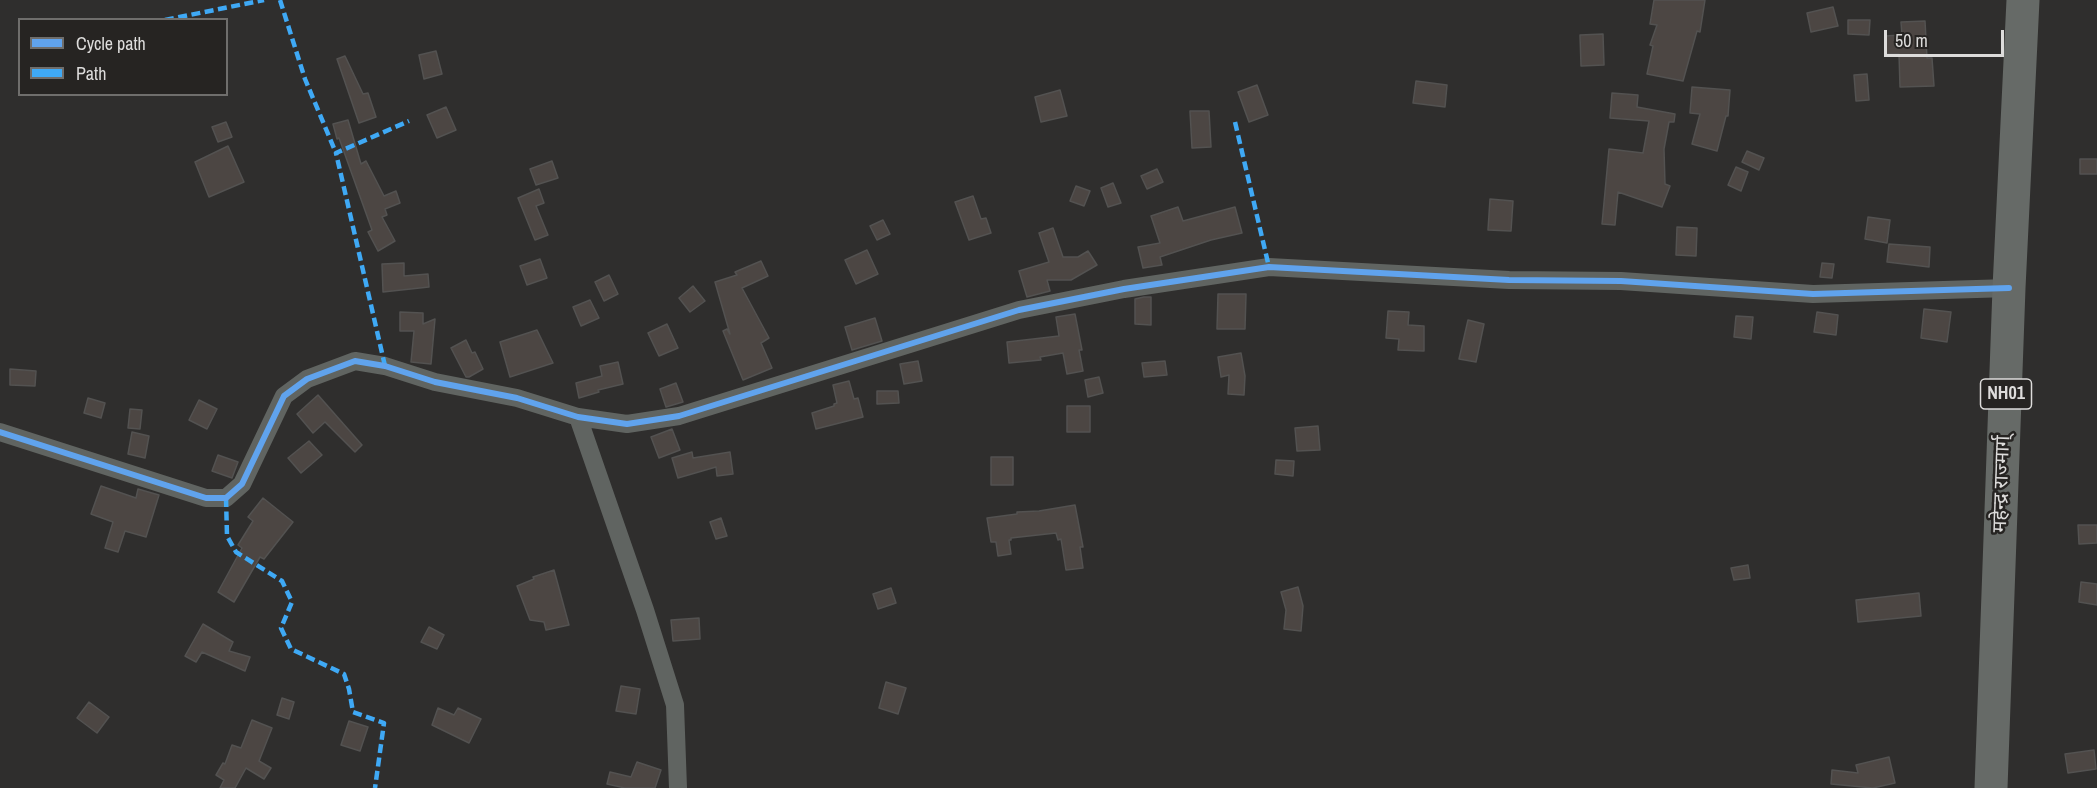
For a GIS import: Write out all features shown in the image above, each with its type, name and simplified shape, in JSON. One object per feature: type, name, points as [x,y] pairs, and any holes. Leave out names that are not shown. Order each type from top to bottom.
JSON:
[{"type":"highway","name":"महेन्द्र राज्मार्ग्","points":[[1991,788],[2009,288],[2023,0]]},
{"type":"street","points":[[0,432],[206,498],[226,498],[242,484],[284,396],[308,379],[355,362],[385,366],[435,382],[517,398],[578,417],[627,424],[679,416],[1019,310],[1124,289],[1269,267],[1509,280],[1621,281],[1813,294],[2009,288]]},
{"type":"street","points":[[578,417],[645,610],[675,705],[678,788]]},
{"type":"building","points":[[1654,0],[1705,0],[1700,32],[1697,31],[1683,81],[1647,74],[1653,46],[1650,45],[1657,25],[1650,24]]},
{"type":"building","points":[[1833,7],[1838,26],[1811,32],[1807,13]]},
{"type":"building","points":[[1848,20],[1870,20],[1869,35],[1848,34]]},
{"type":"building","points":[[1925,21],[1927,58],[1932,58],[1934,86],[1900,87],[1899,54],[1886,54],[1885,36],[1902,35],[1901,22]]},
{"type":"building","points":[[1603,34],[1604,65],[1581,66],[1580,35]]},
{"type":"building","points":[[436,51],[442,74],[424,79],[419,55]]},
{"type":"building","points":[[345,56],[363,94],[368,93],[376,117],[359,123],[337,59]]},
{"type":"building","points":[[1867,74],[1869,100],[1856,101],[1854,75]]},
{"type":"building","points":[[1416,81],[1447,85],[1445,107],[1413,103]]},
{"type":"building","points":[[1257,85],[1268,115],[1249,122],[1238,92]]},
{"type":"building","points":[[1692,87],[1730,90],[1728,116],[1726,116],[1717,151],[1692,144],[1700,114],[1690,113]]},
{"type":"building","points":[[1060,90],[1067,116],[1041,122],[1035,97]]},
{"type":"building","points":[[1612,93],[1638,95],[1637,107],[1675,114],[1674,122],[1669,122],[1664,149],[1665,184],[1670,186],[1662,207],[1618,192],[1615,225],[1602,224],[1609,149],[1643,153],[1649,121],[1610,118]]},
{"type":"building","points":[[446,107],[456,130],[437,138],[427,115]]},
{"type":"building","points":[[1190,111],[1209,111],[1211,147],[1192,148]]},
{"type":"building","points":[[348,120],[361,164],[366,161],[384,196],[396,191],[400,203],[385,209],[387,215],[382,217],[395,241],[378,251],[368,232],[372,230],[333,124]]},
{"type":"building","points":[[226,122],[232,137],[218,142],[212,127]]},
{"type":"building","points":[[228,146],[244,182],[209,197],[195,162]]},
{"type":"building","points":[[1747,151],[1764,158],[1759,170],[1742,162]]},
{"type":"building","points":[[2080,159],[2097,159],[2097,174],[2080,174]]},
{"type":"building","points":[[552,161],[558,178],[536,185],[530,169]]},
{"type":"building","points":[[1736,167],[1748,172],[1741,191],[1728,185]]},
{"type":"building","points":[[1157,169],[1163,182],[1147,189],[1141,176]]},
{"type":"building","points":[[1113,183],[1121,203],[1108,207],[1101,188]]},
{"type":"building","points":[[1076,186],[1090,191],[1084,206],[1070,201]]},
{"type":"building","points":[[539,189],[544,203],[536,206],[548,235],[535,240],[518,198]]},
{"type":"building","points":[[973,196],[981,219],[986,218],[991,233],[969,240],[955,202]]},
{"type":"building","points":[[1490,199],[1513,201],[1511,231],[1488,230]]},
{"type":"building","points":[[1178,207],[1183,221],[1235,207],[1242,233],[1211,240],[1160,257],[1162,265],[1143,268],[1138,247],[1160,243],[1151,216]]},
{"type":"building","points":[[1868,217],[1890,220],[1887,243],[1865,239]]},
{"type":"building","points":[[883,220],[890,234],[877,240],[870,226]]},
{"type":"building","points":[[1677,227],[1697,228],[1696,256],[1676,255]]},
{"type":"building","points":[[1053,228],[1063,257],[1078,257],[1088,251],[1097,265],[1071,280],[1047,280],[1050,291],[1027,297],[1019,271],[1049,262],[1039,233]]},
{"type":"building","points":[[1889,244],[1930,247],[1929,267],[1887,262]]},
{"type":"building","points":[[867,250],[878,274],[856,284],[845,260]]},
{"type":"building","points":[[540,259],[547,278],[527,285],[520,266]]},
{"type":"building","points":[[761,261],[768,276],[742,288],[769,338],[761,343],[772,368],[743,380],[723,331],[727,329],[730,334],[715,282],[737,275],[735,272]]},
{"type":"building","points":[[404,263],[404,276],[428,274],[429,287],[383,292],[382,264]]},
{"type":"building","points":[[1822,263],[1834,264],[1832,278],[1820,277]]},
{"type":"building","points":[[609,275],[618,294],[604,301],[595,282]]},
{"type":"building","points":[[693,286],[705,301],[690,312],[679,298]]},
{"type":"building","points":[[1218,294],[1246,294],[1245,329],[1217,329]]},
{"type":"building","points":[[1151,297],[1151,325],[1135,324],[1135,299]]},
{"type":"building","points":[[590,300],[599,318],[581,326],[573,307]]},
{"type":"building","points":[[1924,309],[1951,312],[1947,342],[1921,338]]},
{"type":"building","points":[[1388,311],[1409,312],[1408,325],[1424,326],[1424,351],[1398,350],[1399,339],[1386,338]]},
{"type":"building","points":[[400,312],[423,313],[423,324],[435,319],[431,364],[411,362],[414,331],[400,331]]},
{"type":"building","points":[[1817,312],[1838,315],[1836,335],[1814,332]]},
{"type":"building","points":[[1075,314],[1082,350],[1079,350],[1083,371],[1067,374],[1063,353],[1040,357],[1041,360],[1009,363],[1007,342],[1059,336],[1056,317]]},
{"type":"building","points":[[1736,316],[1753,317],[1751,339],[1734,337]]},
{"type":"building","points":[[875,318],[882,341],[852,350],[845,327]]},
{"type":"building","points":[[1468,320],[1484,324],[1476,362],[1459,359]]},
{"type":"building","points":[[667,324],[678,348],[659,356],[648,333]]},
{"type":"building","points":[[537,330],[553,363],[510,377],[500,342]]},
{"type":"building","points":[[466,340],[483,369],[469,377],[466,377],[451,348]]},
{"type":"building","points":[[1241,353],[1245,376],[1244,395],[1228,394],[1229,375],[1221,377],[1218,357]]},
{"type":"building","points":[[918,361],[922,381],[904,384],[900,364]]},
{"type":"building","points":[[1165,361],[1167,375],[1144,377],[1142,363]]},
{"type":"building","points":[[618,362],[623,384],[598,390],[599,392],[579,398],[576,383],[602,376],[600,366]]},
{"type":"building","points":[[10,369],[36,371],[35,386],[10,385]]},
{"type":"building","points":[[1099,377],[1103,393],[1088,397],[1085,380]]},
{"type":"building","points":[[849,381],[854,399],[858,398],[863,417],[816,429],[812,413],[834,406],[837,403],[833,385]]},
{"type":"building","points":[[676,383],[683,402],[666,407],[660,389]]},
{"type":"building","points":[[877,391],[898,391],[899,403],[877,404]]},
{"type":"building","points":[[318,395],[362,445],[355,452],[325,422],[313,433],[297,414]]},
{"type":"building","points":[[88,398],[105,403],[101,418],[84,413]]},
{"type":"building","points":[[199,400],[217,409],[207,429],[189,420]]},
{"type":"building","points":[[1067,406],[1090,406],[1090,432],[1067,432]]},
{"type":"building","points":[[130,409],[142,410],[140,429],[128,428]]},
{"type":"building","points":[[1318,426],[1320,450],[1297,451],[1295,428]]},
{"type":"building","points":[[672,429],[680,450],[659,458],[651,437]]},
{"type":"building","points":[[132,432],[149,436],[145,458],[128,454]]},
{"type":"building","points":[[309,441],[322,455],[301,473],[288,458]]},
{"type":"building","points":[[692,452],[693,458],[730,452],[733,474],[717,476],[716,467],[678,478],[672,458]]},
{"type":"building","points":[[218,455],[238,462],[232,478],[212,471]]},
{"type":"building","points":[[991,457],[1013,457],[1013,485],[991,485]]},
{"type":"building","points":[[1276,460],[1294,461],[1293,476],[1275,474]]},
{"type":"building","points":[[101,486],[136,498],[138,489],[159,495],[146,537],[125,531],[118,552],[105,548],[113,522],[91,514]]},
{"type":"building","points":[[263,498],[293,522],[264,559],[260,557],[234,602],[218,592],[242,548],[238,545],[253,521],[248,517]]},
{"type":"building","points":[[1075,505],[1083,547],[1080,547],[1083,568],[1066,570],[1061,539],[1058,540],[1056,533],[1011,538],[1009,540],[1011,554],[998,556],[996,542],[991,542],[987,518]]},
{"type":"building","points":[[721,518],[727,536],[716,539],[710,522]]},
{"type":"building","points":[[2078,525],[2097,525],[2097,543],[2079,544]]},
{"type":"building","points":[[1748,565],[1750,578],[1734,580],[1731,568]]},
{"type":"building","points":[[554,570],[569,625],[546,630],[544,622],[530,620],[517,586],[534,579],[533,577]]},
{"type":"building","points":[[2081,582],[2097,584],[2097,605],[2079,602]]},
{"type":"building","points":[[1298,587],[1303,606],[1301,631],[1284,629],[1286,610],[1281,592]]},
{"type":"building","points":[[891,588],[896,603],[878,609],[873,594]]},
{"type":"building","points":[[1919,593],[1921,616],[1858,622],[1856,600]]},
{"type":"building","points":[[699,618],[700,639],[673,641],[671,620]]},
{"type":"building","points":[[203,624],[233,642],[229,651],[250,657],[245,671],[202,652],[196,662],[185,656]]},
{"type":"building","points":[[429,627],[444,635],[437,649],[421,642]]},
{"type":"building","points":[[886,682],[906,688],[898,714],[879,708]]},
{"type":"building","points":[[621,686],[640,689],[636,714],[616,711]]},
{"type":"building","points":[[282,698],[294,702],[289,719],[277,715]]},
{"type":"building","points":[[89,702],[109,717],[97,733],[77,718]]},
{"type":"building","points":[[438,708],[454,715],[458,708],[481,719],[469,743],[432,725]]},
{"type":"building","points":[[252,720],[272,728],[259,761],[271,768],[264,779],[246,768],[235,788],[220,788],[224,780],[216,775],[223,763],[225,764],[232,745],[241,748]]},
{"type":"building","points":[[349,721],[368,727],[360,751],[341,745]]},
{"type":"building","points":[[2094,750],[2096,769],[2068,773],[2065,754]]},
{"type":"building","points":[[1889,757],[1895,783],[1873,788],[1831,784],[1832,770],[1858,773],[1856,765]]},
{"type":"building","points":[[637,762],[661,770],[655,788],[625,788],[607,784],[610,772],[631,777]]},
{"type":"marked path","points":[[175,18],[264,0]]},
{"type":"marked path","points":[[280,0],[305,79],[336,153]]},
{"type":"marked path","points":[[385,366],[336,153],[409,121]]},
{"type":"marked path","points":[[1235,122],[1269,267]]},
{"type":"marked path","points":[[226,498],[227,536],[236,552],[282,581],[292,602],[281,628],[291,649],[344,674],[353,712],[384,723],[375,788]]},
{"type":"cycle path","points":[[0,432],[206,498],[226,498],[242,484],[284,396],[307,379],[355,361],[385,366],[435,382],[517,398],[578,417],[627,424],[679,416],[1019,310],[1124,289],[1269,267],[1509,280],[1621,281],[1813,294],[2009,288]]}]
